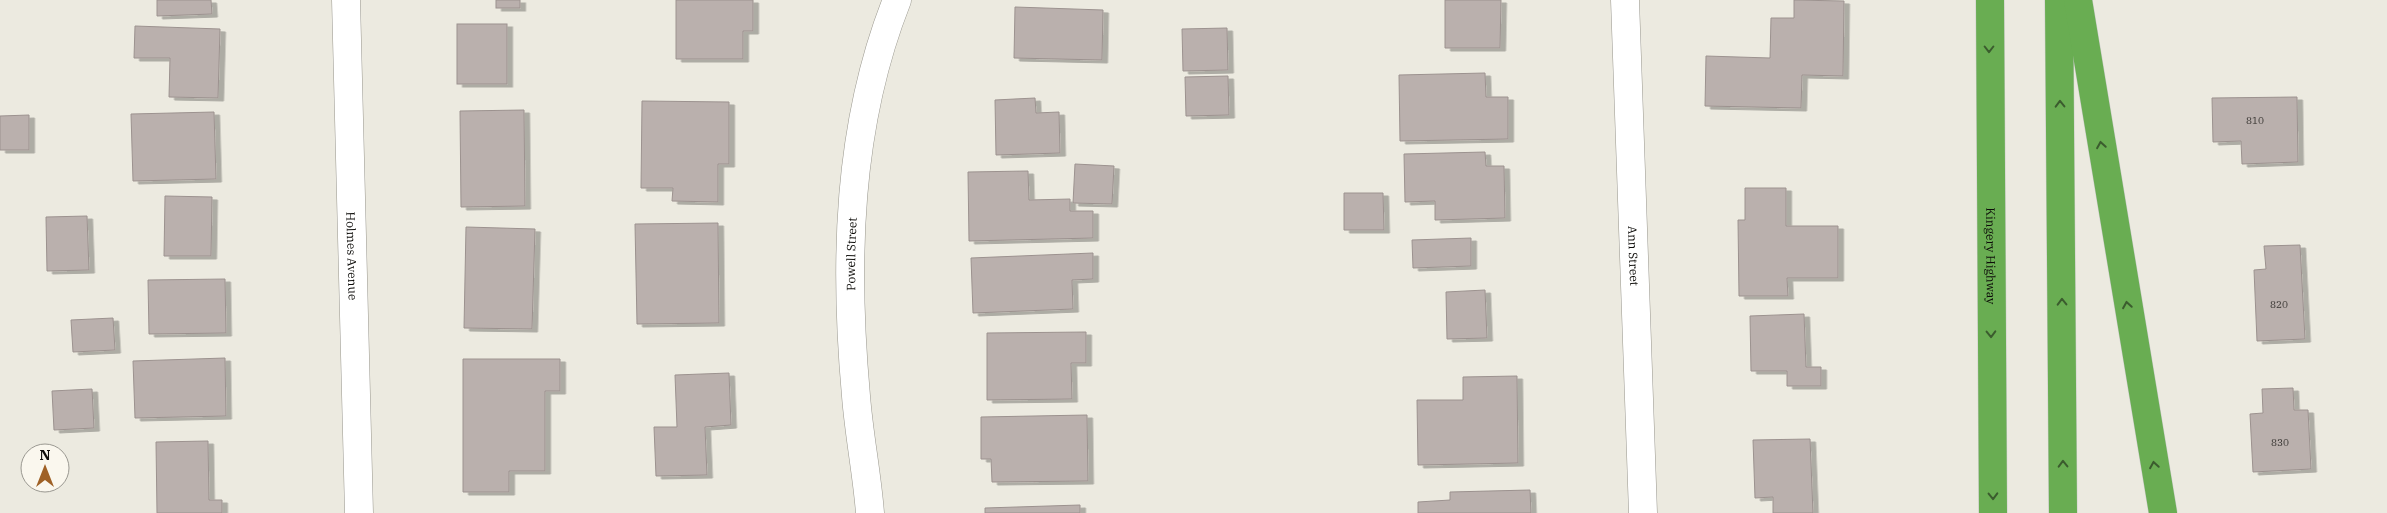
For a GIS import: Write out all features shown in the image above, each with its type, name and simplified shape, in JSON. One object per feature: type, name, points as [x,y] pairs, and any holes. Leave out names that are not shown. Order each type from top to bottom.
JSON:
[{"type":"highway","name":"Kingery Highway","points":[[1990,0],[1989,141],[1993,513]]},
{"type":"highway","points":[[2058,0],[2064,513]]},
{"type":"highway","points":[[2078,0],[2163,513]]},
{"type":"street","name":"Holmes Avenue","points":[[346,0],[359,513]]},
{"type":"street","name":"Powell Street","points":[[870,513],[856,397],[850,290],[850,218],[858,146],[877,60],[897,0]]},
{"type":"street","name":"Ann Street","points":[[1624,0],[1643,513]]},
{"type":"building","points":[[157,0],[211,0],[212,14],[157,16]]},
{"type":"building","points":[[496,0],[520,0],[520,8],[496,8]]},
{"type":"building","points":[[676,0],[753,0],[753,31],[743,31],[743,59],[676,59]]},
{"type":"building","points":[[1445,0],[1501,0],[1500,48],[1445,48]]},
{"type":"building","points":[[1794,0],[1844,1],[1843,76],[1802,75],[1801,108],[1705,106],[1706,56],[1770,58],[1771,18],[1794,18]]},
{"type":"building","points":[[1015,7],[1103,10],[1102,60],[1014,58]]},
{"type":"building","points":[[457,24],[507,24],[507,84],[457,84]]},
{"type":"building","points":[[135,26],[220,29],[218,98],[169,97],[170,58],[134,58]]},
{"type":"building","points":[[1227,28],[1228,70],[1183,71],[1182,29]]},
{"type":"building","points":[[1485,73],[1486,97],[1508,97],[1508,139],[1400,141],[1399,75]]},
{"type":"building","points":[[1228,76],[1229,115],[1186,116],[1185,77]]},
{"type":"building","points":[[2297,97],[2298,162],[2242,164],[2241,141],[2213,142],[2212,98]]},
{"type":"building","points":[[1035,98],[1036,113],[1059,112],[1060,153],[996,155],[995,100]]},
{"type":"building","points":[[642,101],[729,102],[729,164],[718,164],[718,202],[672,201],[673,188],[641,188]]},
{"type":"building","points":[[524,110],[525,206],[461,207],[460,111]]},
{"type":"building","points":[[214,112],[216,179],[133,181],[131,114]]},
{"type":"building","points":[[29,115],[29,150],[0,150],[0,116]]},
{"type":"building","points":[[1485,152],[1486,166],[1504,166],[1505,218],[1435,220],[1435,201],[1405,202],[1404,154]]},
{"type":"building","points":[[1075,164],[1114,166],[1112,204],[1073,203]]},
{"type":"building","points":[[1028,171],[1029,200],[1070,199],[1070,211],[1093,211],[1093,238],[969,241],[968,172]]},
{"type":"building","points":[[1745,188],[1786,188],[1786,226],[1838,226],[1838,278],[1787,278],[1788,296],[1739,296],[1738,220],[1745,220]]},
{"type":"building","points":[[1344,193],[1383,193],[1384,230],[1344,230]]},
{"type":"building","points":[[165,196],[212,197],[211,256],[164,256]]},
{"type":"building","points":[[87,216],[89,270],[47,271],[46,217]]},
{"type":"building","points":[[718,223],[719,323],[637,324],[635,224]]},
{"type":"building","points":[[466,227],[535,229],[532,329],[464,328]]},
{"type":"building","points":[[1471,238],[1471,266],[1413,268],[1412,240]]},
{"type":"building","points":[[2300,245],[2305,339],[2257,341],[2254,270],[2266,269],[2264,246]]},
{"type":"building","points":[[1093,253],[1093,279],[1072,280],[1073,309],[973,313],[971,258]]},
{"type":"building","points":[[225,279],[226,333],[149,334],[148,280]]},
{"type":"building","points":[[1485,290],[1487,338],[1447,339],[1446,292]]},
{"type":"building","points":[[1804,314],[1806,367],[1821,367],[1821,386],[1787,386],[1787,371],[1751,371],[1750,316]]},
{"type":"building","points":[[113,318],[115,350],[73,352],[71,320]]},
{"type":"building","points":[[1086,332],[1086,363],[1071,363],[1072,399],[987,400],[987,333]]},
{"type":"building","points":[[225,358],[226,416],[135,418],[133,361]]},
{"type":"building","points":[[463,359],[560,359],[560,391],[545,391],[545,471],[509,471],[509,492],[463,492]]},
{"type":"building","points":[[729,373],[731,425],[705,427],[707,475],[656,476],[654,427],[677,427],[675,375]]},
{"type":"building","points":[[1517,376],[1518,463],[1418,465],[1417,400],[1463,400],[1463,377]]},
{"type":"building","points":[[2293,388],[2294,410],[2308,410],[2311,469],[2253,472],[2250,414],[2263,413],[2262,389]]},
{"type":"building","points":[[92,389],[94,428],[54,430],[52,391]]},
{"type":"building","points":[[1087,415],[1088,481],[992,482],[991,459],[981,459],[981,417]]},
{"type":"building","points":[[1810,439],[1813,513],[1773,513],[1773,497],[1755,498],[1753,440]]},
{"type":"building","points":[[208,441],[209,500],[222,500],[222,513],[157,513],[156,442]]},
{"type":"building","points":[[1530,490],[1531,513],[1418,513],[1418,502],[1450,500],[1450,492]]},
{"type":"building","points":[[1080,505],[1080,513],[985,513],[985,508]]}]
